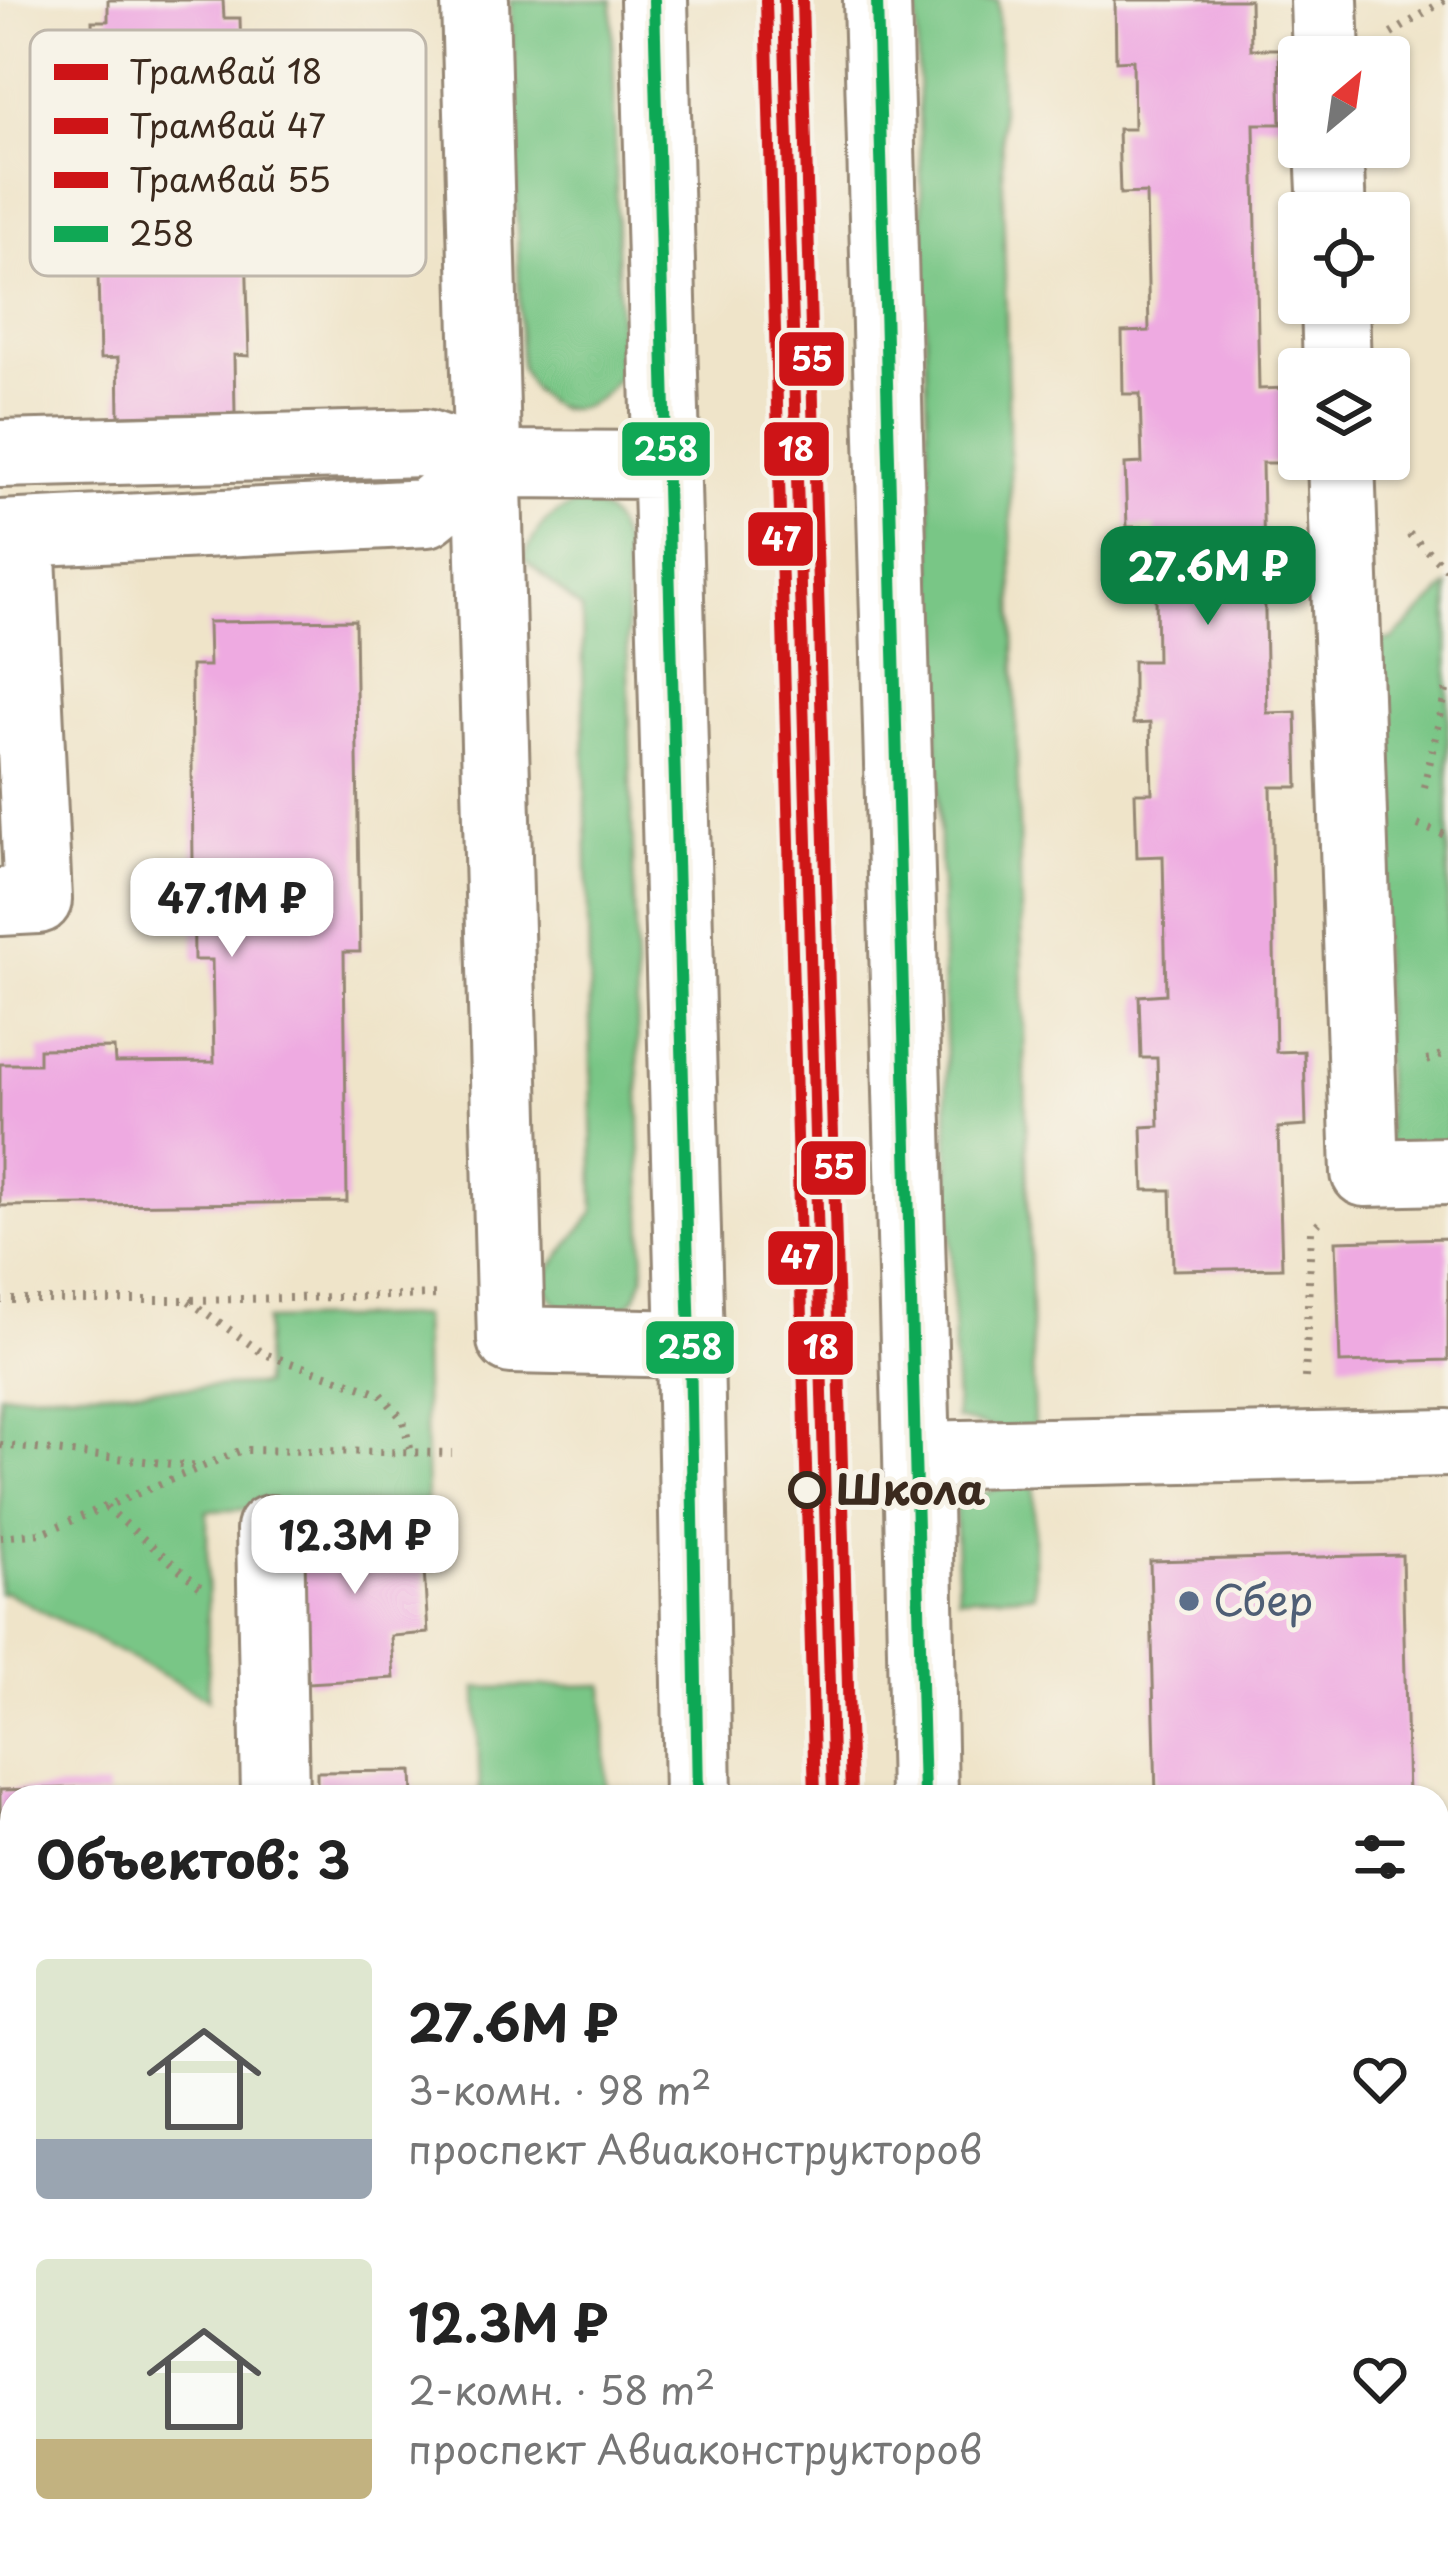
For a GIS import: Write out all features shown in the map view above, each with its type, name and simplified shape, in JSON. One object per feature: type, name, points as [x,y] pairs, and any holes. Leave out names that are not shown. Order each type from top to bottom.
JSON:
[{"type":"street","points":[[476,0],[511,1340],[690,1344]]},
{"type":"street","points":[[654,0],[698,1785]]},
{"type":"street","points":[[877,0],[923,1785]]},
{"type":"street","points":[[1324,0],[1325,36]]},
{"type":"street","points":[[0,454],[425,443],[488,464],[665,465]]},
{"type":"street","points":[[0,902],[38,900],[11,534],[427,513],[488,464]]},
{"type":"street","points":[[1342,480],[1365,1173],[1448,1171]]},
{"type":"street","points":[[917,1455],[1448,1442]]},
{"type":"street","points":[[270,1529],[274,1785]]},
{"type":"path","points":[[1390,34],[1445,0]]},
{"type":"path","points":[[1403,529],[1448,570]]},
{"type":"path","points":[[1440,1055],[1448,1042]]},
{"type":"path","points":[[1304,1391],[1311,1231],[1365,1173]]},
{"type":"path","points":[[0,1300],[448,1294]]},
{"type":"path","points":[[188,1300],[265,1354],[380,1393],[403,1420],[411,1452]]},
{"type":"path","points":[[0,1445],[200,1468]]},
{"type":"path","points":[[106,1507],[271,1648]]},
{"type":"green space","points":[[511,0],[612,0],[620,373],[595,401],[581,407],[554,406],[541,398],[521,367]]},
{"type":"green space","points":[[916,0],[998,0],[1034,1428],[1004,1430],[956,1419]]},
{"type":"green space","points":[[576,504],[610,516],[625,549],[644,1277],[635,1298],[621,1311],[564,1310],[542,1279],[594,1212],[582,610],[524,559],[543,525]]},
{"type":"green space","points":[[1448,586],[1448,1152],[1388,1153],[1371,642],[1392,640]]},
{"type":"green space","points":[[422,1316],[427,1502],[207,1511],[208,1699],[6,1592],[0,1593],[0,1394],[263,1385],[266,1320]]},
{"type":"green space","points":[[1006,1485],[1034,1486],[1034,1595],[958,1597],[955,1503]]},
{"type":"green space","points":[[604,1685],[607,1785],[480,1785],[477,1688]]},
{"type":"building","points":[[108,0],[223,0],[224,18],[240,18],[240,30],[92,30],[92,21],[108,21]]},
{"type":"building","points":[[1115,0],[1250,0],[1251,49],[1278,49],[1278,124],[1254,124],[1259,389],[1278,388],[1278,463],[1262,463],[1267,713],[1296,712],[1298,787],[1271,787],[1276,1052],[1304,1051],[1306,1126],[1278,1128],[1282,1268],[1173,1270],[1171,1190],[1144,1190],[1142,1127],[1159,1126],[1157,1058],[1141,1058],[1139,996],[1166,994],[1163,856],[1137,857],[1135,793],[1152,793],[1150,723],[1133,724],[1133,661],[1157,661],[1155,527],[1127,527],[1125,464],[1142,463],[1140,394],[1123,394],[1122,332],[1149,331],[1146,193],[1120,194],[1118,129],[1134,129],[1133,60],[1116,61]]},
{"type":"building","points":[[98,276],[247,276],[249,356],[234,355],[235,413],[119,416],[118,358],[100,359]]},
{"type":"building","points":[[355,620],[360,952],[344,952],[347,1202],[0,1206],[0,1064],[39,1064],[39,1049],[114,1048],[115,1063],[214,1062],[212,960],[194,960],[191,666],[209,666],[208,622]]},
{"type":"building","points":[[1448,1238],[1448,1360],[1340,1363],[1336,1241]]},
{"type":"building","points":[[383,1513],[386,1555],[423,1553],[428,1633],[391,1636],[394,1678],[308,1683],[294,1518]]},
{"type":"building","points":[[1402,1555],[1408,1785],[1156,1785],[1150,1561]]},
{"type":"building","points":[[412,1771],[413,1785],[317,1785],[317,1772]]},
{"type":"tram line","name":"47","points":[[766,0],[815,1785]]},
{"type":"tram line","name":"18","points":[[784,0],[833,1785]]},
{"type":"tram line","name":"55","points":[[802,0],[851,1785]]},
{"type":"transit line","name":"258","points":[[654,0],[698,1785]]},
{"type":"transit line","name":"258","points":[[877,0],[924,1785]]},
{"type":"place","name":"Школа","points":[[807,1490]]},
{"type":"place","name":"Сбер","points":[[1189,1601]]}]
